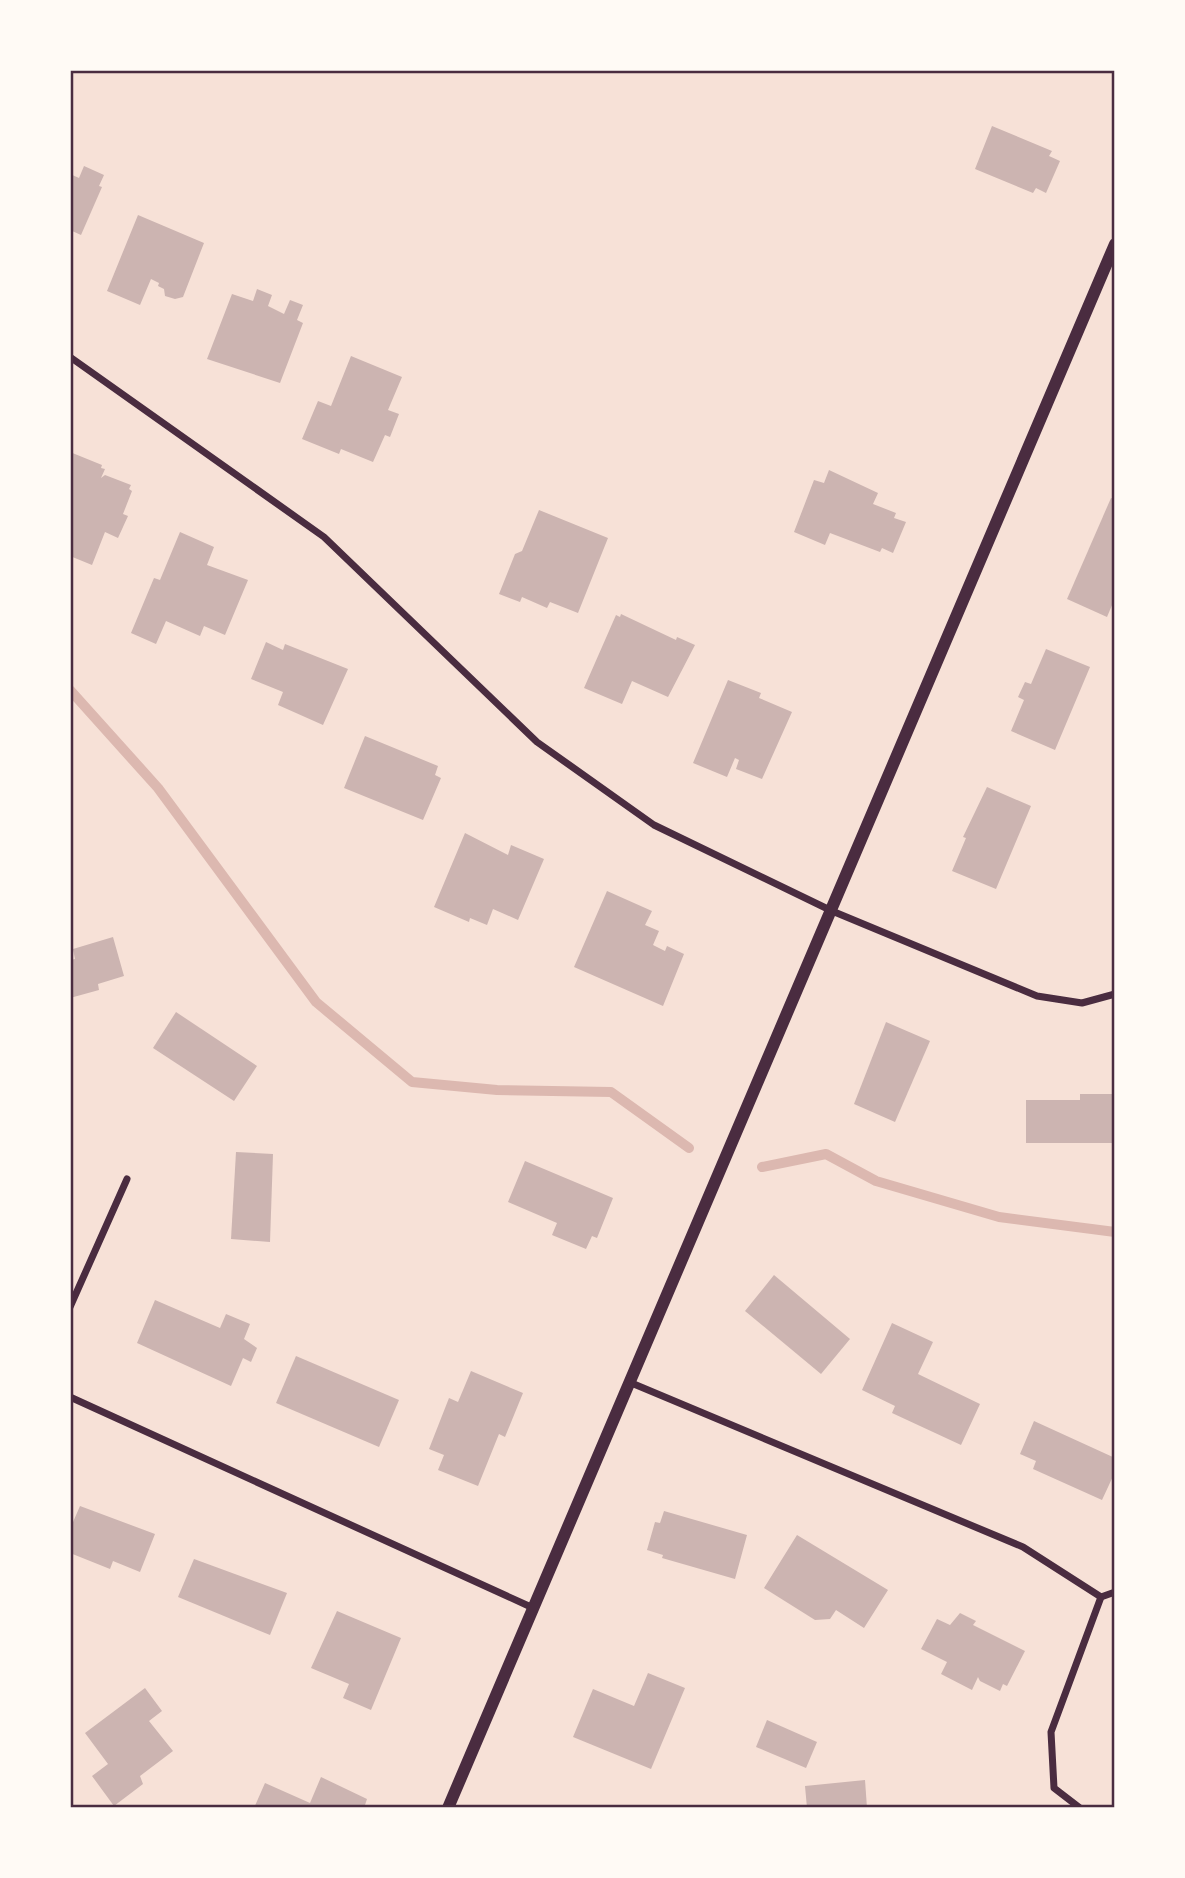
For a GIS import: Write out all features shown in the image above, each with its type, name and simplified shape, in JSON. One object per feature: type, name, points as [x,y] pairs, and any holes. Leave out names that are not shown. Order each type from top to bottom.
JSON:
[{"type":"street","points":[[448,1808],[531,1606],[832,911],[1115,244]]},
{"type":"street","points":[[70,357],[324,537],[537,741],[654,825],[832,911],[1037,996],[1082,1003],[1115,994]]},
{"type":"street","points":[[70,1307],[127,1179]]},
{"type":"street","points":[[629,1382],[1023,1547],[1101,1597]]},
{"type":"street","points":[[70,1397],[531,1606]]},
{"type":"street","points":[[1101,1597],[1115,1592]]},
{"type":"street","points":[[1080,1808],[1054,1788],[1051,1732],[1101,1597]]},
{"type":"building","points":[[992,126],[1052,151],[1049,156],[1060,161],[1046,193],[1036,188],[1033,193],[975,169]]},
{"type":"building","points":[[84,166],[104,175],[99,186],[102,187],[81,235],[70,230],[70,174],[79,178]]},
{"type":"building","points":[[138,215],[204,243],[183,297],[175,299],[165,296],[164,289],[151,279],[140,305],[107,291]]},
{"type":"building","points":[[257,289],[272,295],[268,306],[284,314],[290,300],[303,305],[297,320],[303,323],[280,383],[207,359],[232,294],[253,301]]},
{"type":"building","points":[[351,356],[402,377],[388,410],[399,414],[390,437],[385,435],[373,462],[341,449],[339,454],[302,439],[318,401],[331,406]]},
{"type":"building","points":[[70,452],[102,465],[101,468],[105,469],[101,478],[105,475],[131,485],[129,489],[132,491],[123,514],[128,516],[118,538],[105,532],[92,565],[70,556]]},
{"type":"building","points":[[829,470],[878,493],[873,504],[896,513],[894,518],[906,522],[893,553],[882,548],[880,552],[830,533],[825,545],[794,532],[814,480],[824,483]]},
{"type":"building","points":[[1111,498],[1115,499],[1115,598],[1107,617],[1067,599]]},
{"type":"building","points":[[539,510],[608,538],[578,613],[550,602],[547,608],[522,597],[520,602],[499,594],[515,554],[522,551]]},
{"type":"building","points":[[180,532],[214,547],[207,565],[248,580],[225,635],[204,626],[200,636],[166,621],[156,644],[131,633],[154,578],[160,580]]},
{"type":"building","points":[[621,614],[676,640],[677,637],[695,645],[668,697],[632,681],[622,704],[584,688],[616,615],[620,617]]},
{"type":"building","points":[[266,642],[283,650],[285,644],[348,669],[323,725],[278,705],[283,692],[251,679]]},
{"type":"building","points":[[1046,649],[1090,667],[1055,750],[1011,731],[1024,700],[1018,697],[1025,682],[1031,684]]},
{"type":"building","points":[[728,680],[761,693],[759,698],[792,712],[762,779],[736,769],[739,760],[735,758],[727,777],[693,763]]},
{"type":"building","points":[[365,736],[438,766],[435,775],[441,778],[423,820],[344,788]]},
{"type":"building","points":[[987,787],[1031,806],[996,889],[952,871],[966,838],[963,837]]},
{"type":"building","points":[[465,833],[508,855],[511,845],[544,859],[518,920],[493,909],[487,925],[470,918],[469,922],[434,907]]},
{"type":"building","points":[[607,891],[652,911],[645,925],[659,931],[653,945],[665,951],[667,946],[684,954],[663,1006],[574,967]]},
{"type":"building","points":[[113,937],[124,976],[98,984],[99,990],[70,998],[70,960],[75,959],[73,949]]},
{"type":"building","points":[[176,1012],[257,1066],[234,1101],[153,1048]]},
{"type":"building","points":[[886,1022],[930,1041],[895,1122],[854,1104]]},
{"type":"building","points":[[1080,1094],[1115,1094],[1115,1143],[1026,1143],[1026,1100],[1080,1100]]},
{"type":"building","points":[[236,1152],[273,1154],[270,1242],[231,1239]]},
{"type":"building","points":[[525,1161],[613,1198],[597,1238],[592,1236],[586,1249],[552,1235],[557,1223],[508,1202]]},
{"type":"building","points":[[774,1275],[850,1339],[821,1374],[745,1311]]},
{"type":"building","points":[[155,1300],[220,1328],[226,1314],[250,1324],[244,1339],[257,1348],[251,1362],[243,1358],[231,1386],[137,1343]]},
{"type":"building","points":[[892,1323],[933,1342],[918,1374],[980,1404],[961,1445],[892,1413],[895,1406],[862,1390]]},
{"type":"building","points":[[296,1356],[399,1400],[379,1447],[276,1403]]},
{"type":"building","points":[[471,1371],[523,1393],[505,1437],[499,1434],[478,1486],[438,1470],[444,1455],[429,1449],[449,1398],[458,1402]]},
{"type":"building","points":[[1034,1421],[1115,1458],[1115,1472],[1102,1500],[1033,1469],[1036,1461],[1020,1454]]},
{"type":"building","points":[[80,1506],[155,1534],[140,1572],[113,1561],[110,1569],[70,1553],[70,1529]]},
{"type":"building","points":[[664,1511],[747,1535],[735,1579],[662,1558],[663,1555],[647,1550],[655,1522],[660,1523]]},
{"type":"building","points":[[797,1535],[888,1590],[864,1628],[836,1610],[830,1619],[815,1620],[764,1588]]},
{"type":"building","points":[[194,1559],[287,1593],[270,1635],[178,1597]]},
{"type":"building","points":[[337,1611],[401,1638],[371,1710],[343,1698],[349,1684],[311,1668]]},
{"type":"building","points":[[960,1613],[976,1621],[973,1625],[1025,1651],[1007,1686],[1003,1684],[1000,1691],[980,1681],[978,1677],[972,1690],[941,1674],[947,1662],[921,1649],[937,1619],[950,1625]]},
{"type":"building","points":[[648,1673],[685,1688],[651,1769],[573,1737],[593,1689],[634,1706]]},
{"type":"building","points":[[145,1688],[162,1711],[149,1721],[173,1751],[140,1776],[143,1784],[114,1806],[92,1776],[108,1764],[85,1733]]},
{"type":"building","points":[[767,1720],[817,1742],[806,1768],[756,1747]]},
{"type":"building","points":[[321,1777],[367,1799],[364,1808],[254,1808],[265,1783],[310,1803]]},
{"type":"building","points":[[865,1780],[867,1808],[807,1808],[805,1786]]},
{"type":"waterway","points":[[70,690],[158,788],[316,1002],[412,1082],[497,1090],[611,1092],[689,1148]]},
{"type":"waterway","points":[[762,1167],[826,1154],[876,1181],[999,1217],[1115,1232]]}]
